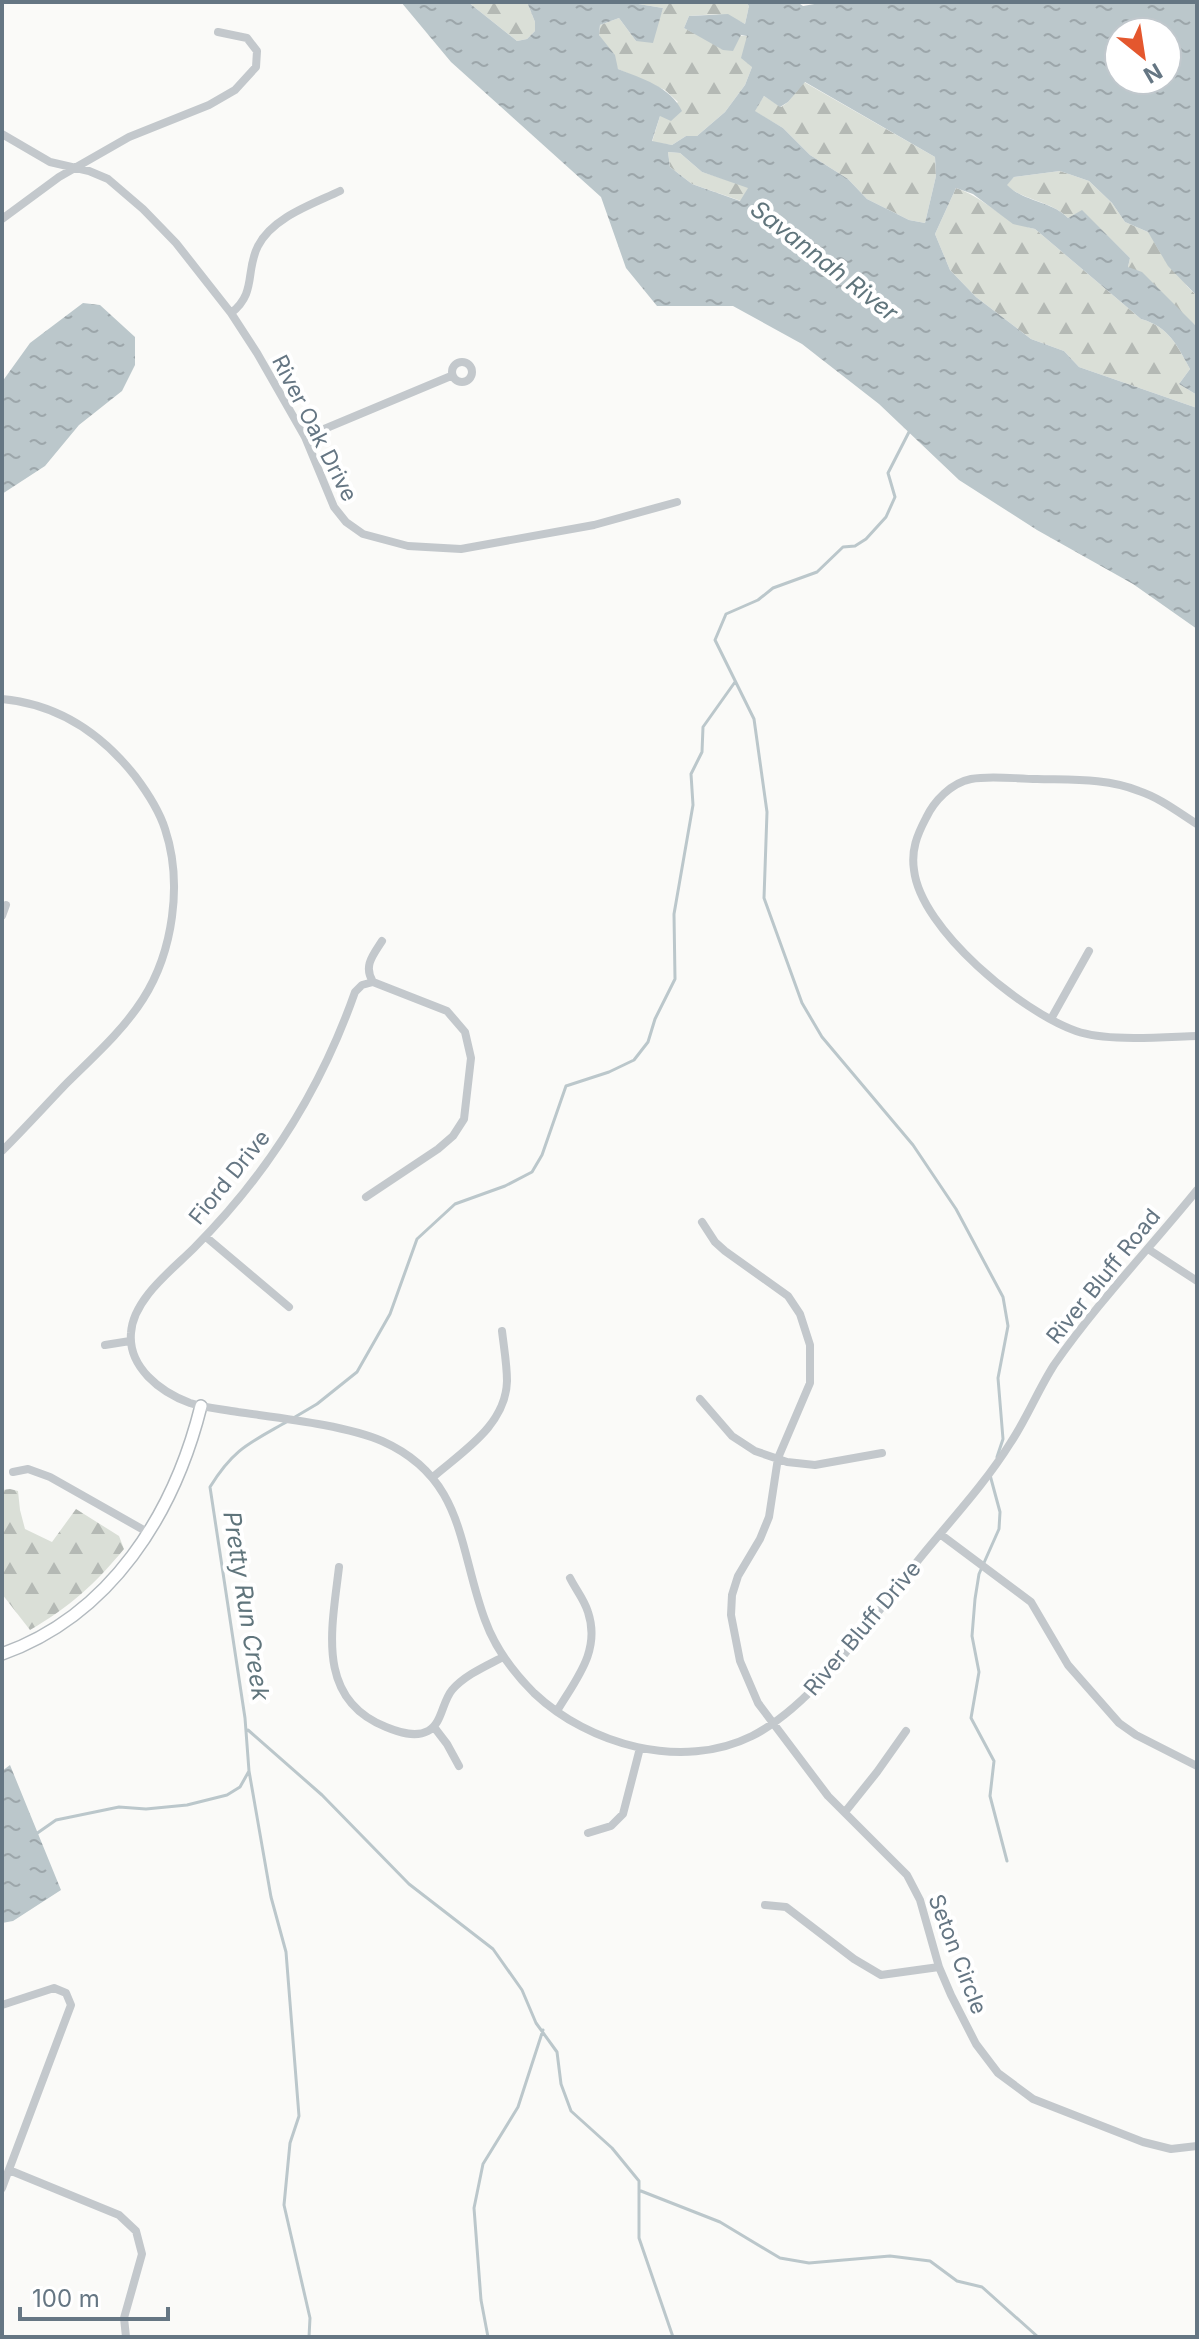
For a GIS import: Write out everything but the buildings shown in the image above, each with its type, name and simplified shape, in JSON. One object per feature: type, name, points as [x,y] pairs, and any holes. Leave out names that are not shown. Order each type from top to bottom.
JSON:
[{"type":"street","points":[[2,219],[75,167],[146,128],[209,105],[242,85],[256,67],[257,51],[247,38],[218,32]]},
{"type":"street","name":"River Oak Drive","points":[[2,134],[50,162],[108,179],[176,243],[231,313],[305,437],[322,484],[339,515],[363,534],[408,546],[461,549],[594,525],[677,502]]},
{"type":"street","points":[[231,313],[247,296],[254,255],[268,231],[340,191]]},
{"type":"street","points":[[305,437],[451,376]]},
{"type":"street","points":[[2,699],[24,701],[48,709],[86,729],[111,748],[142,785],[159,815],[166,831],[174,883],[168,939],[158,972],[144,998],[124,1025],[2,1151]]},
{"type":"street","points":[[1197,824],[1140,791],[1100,782],[971,779],[952,788],[937,801],[922,825],[914,848],[915,880],[925,903],[944,931],[961,951],[1037,1013],[1074,1030],[1098,1035],[1197,1036]]},
{"type":"street","points":[[2,916],[6,905]]},
{"type":"street","points":[[366,1197],[453,1136],[464,1119],[471,1058],[465,1032],[447,1011],[373,982],[368,973],[368,962],[382,941]]},
{"type":"street","points":[[1051,1019],[1089,951]]},
{"type":"street","name":"Fiord Drive","points":[[130,1341],[132,1324],[142,1304],[206,1237],[251,1183],[298,1118],[329,1060],[355,992],[362,985],[373,982]]},
{"type":"street","name":"River Bluff Road","points":[[1041,1387],[1065,1351],[1197,1190]]},
{"type":"street","name":"Seton Circle","points":[[702,1222],[725,1251],[788,1296],[805,1324],[812,1358],[810,1383],[778,1458],[769,1517],[738,1576],[731,1605],[732,1625],[745,1676],[758,1703],[809,1774],[907,1875],[920,1900],[939,1967],[976,2044],[998,2073],[1014,2087],[1052,2108],[1158,2147],[1197,2146]]},
{"type":"street","points":[[206,1237],[289,1307]]},
{"type":"street","points":[[1148,1249],[1197,1281]]},
{"type":"street","points":[[433,1477],[486,1431],[498,1413],[507,1382],[502,1331]]},
{"type":"street","points":[[2,1654],[37,1640],[96,1599],[149,1533],[191,1447],[201,1406],[178,1398],[148,1376],[135,1358],[130,1341],[105,1345]]},
{"type":"street","name":"River Bluff Drive","points":[[201,1406],[372,1437],[407,1455],[433,1477],[459,1522],[482,1614],[503,1657],[524,1683],[557,1711],[604,1737],[640,1748],[673,1752],[722,1747],[748,1738],[787,1714],[815,1687],[1013,1440],[1041,1387]]},
{"type":"street","points":[[700,1399],[732,1436],[755,1451],[796,1464],[815,1465],[882,1453]]},
{"type":"street","points":[[13,1472],[28,1469],[50,1477],[149,1533]]},
{"type":"street","points":[[940,1534],[1031,1602],[1068,1665],[1119,1723],[1197,1766]]},
{"type":"street","points":[[339,1567],[332,1642],[334,1671],[345,1695],[358,1711],[389,1728],[416,1734],[434,1727],[456,1686],[503,1657]]},
{"type":"street","points":[[557,1711],[582,1672],[592,1644],[588,1611],[570,1578]]},
{"type":"street","points":[[434,1727],[459,1766]]},
{"type":"street","points":[[845,1812],[906,1731]]},
{"type":"street","points":[[588,1833],[611,1826],[623,1814],[640,1748]]},
{"type":"street","points":[[765,1905],[786,1907],[854,1959],[881,1975],[939,1967]]},
{"type":"street","points":[[2,2005],[54,1988],[63,1990],[69,1996],[71,2005],[2,2186]]},
{"type":"street","points":[[9,2170],[119,2215],[136,2231],[142,2254],[124,2318],[126,2337]]},
{"type":"green space","points":[[468,2],[527,2],[535,31],[527,39],[517,41]]},
{"type":"green space","points":[[626,2],[746,2],[749,6],[745,24],[718,15],[689,16],[684,28],[698,35],[748,36],[752,67],[745,85],[725,112],[697,136],[686,136],[672,145],[652,142],[660,116],[678,102],[665,90],[618,69],[599,35],[600,25],[619,18],[636,41],[653,36],[663,8]]},
{"type":"green space","points":[[804,82],[935,157],[936,176],[925,223],[909,220],[867,199],[848,179],[810,155],[783,128],[754,111],[764,96],[781,107]]},
{"type":"green space","points":[[668,152],[680,153],[702,172],[749,187],[741,201],[692,184],[670,167]]},
{"type":"green space","points":[[1060,171],[1089,181],[1112,203],[1125,222],[1148,232],[1197,296],[1197,327],[1128,267],[1130,258],[1082,211],[1068,218],[1006,185],[1014,177]]},
{"type":"green space","points":[[956,188],[1012,221],[1035,229],[1141,319],[1165,332],[1190,369],[1179,384],[1197,395],[1197,408],[1079,367],[1064,351],[1031,339],[976,297],[950,270],[935,234]]},
{"type":"green space","points":[[2,1490],[18,1491],[25,1529],[52,1542],[76,1509],[119,1536],[124,1549],[81,1594],[30,1630],[2,1594]]},
{"type":"water","name":"Savannah River","points":[[401,2],[468,2],[517,41],[527,39],[535,31],[527,2],[626,2],[663,8],[653,43],[636,41],[619,18],[600,25],[599,35],[615,55],[618,69],[654,84],[677,103],[682,111],[671,121],[660,116],[652,141],[672,145],[686,136],[697,136],[725,112],[745,85],[752,67],[741,58],[747,36],[741,35],[733,51],[723,50],[684,28],[689,16],[728,14],[745,24],[749,6],[746,2],[797,2],[803,6],[826,2],[1197,2],[1197,296],[1168,266],[1148,232],[1125,222],[1112,203],[1089,181],[1060,171],[1014,177],[1007,185],[1068,218],[1082,210],[1130,258],[1128,267],[1142,272],[1197,327],[1197,395],[1179,384],[1190,369],[1165,332],[1141,319],[1035,229],[1013,224],[973,194],[956,188],[935,234],[950,270],[976,297],[1031,339],[1064,351],[1079,367],[1197,408],[1197,629],[1133,584],[1037,530],[959,480],[879,404],[802,344],[733,306],[657,306],[626,268],[601,197],[451,62]],"holes":[[[805,82],[935,157],[936,176],[925,223],[909,220],[867,199],[848,179],[810,155],[783,128],[755,111],[764,96],[780,107]],[[668,152],[680,153],[702,172],[748,188],[740,201],[692,184],[670,167]]]},
{"type":"water","points":[[83,303],[100,305],[135,337],[135,365],[122,391],[79,425],[45,466],[2,494],[2,382],[30,343]]},
{"type":"water","points":[[10,1765],[61,1890],[13,1921],[2,1923],[2,1771]]},
{"type":"waterway","points":[[909,432],[888,473],[895,497],[886,517],[866,539],[855,546],[843,547],[817,572],[773,588],[758,600],[726,614],[715,640],[754,719],[767,812],[764,898],[802,1003],[822,1037],[913,1145],[956,1209],[1003,1297],[1008,1326],[998,1378],[1003,1439],[997,1457]]},
{"type":"waterway","name":"Pretty Run Creek","points":[[295,1417],[317,1404],[357,1372],[390,1314],[417,1239],[455,1204],[505,1186],[532,1172],[542,1155],[566,1086],[634,1060],[648,1042],[655,1019],[675,979],[674,914],[693,805],[691,774],[702,752],[703,727],[735,682]]},
{"type":"waterway","name":"Pretty Run Creek","points":[[36,1834],[56,1820],[119,1807],[146,1809],[187,1805],[227,1795],[240,1787],[249,1771],[245,1718],[210,1487],[235,1455],[288,1421]]},
{"type":"waterway","points":[[990,1475],[1000,1512],[999,1529],[979,1574],[975,1599],[972,1636],[979,1672],[971,1718],[994,1761],[990,1796],[1007,1861]]},
{"type":"waterway","points":[[248,1730],[322,1795],[409,1884],[493,1949],[522,1990],[536,2023],[557,2052],[561,2084],[571,2111],[612,2148],[639,2181],[639,2238],[673,2337]]},
{"type":"waterway","points":[[249,1771],[271,1897],[286,1952],[299,2116],[290,2143],[284,2205],[310,2318],[309,2337]]},
{"type":"waterway","points":[[488,2337],[481,2300],[474,2208],[483,2164],[518,2107],[543,2030]]},
{"type":"waterway","points":[[641,2191],[720,2222],[780,2258],[809,2263],[890,2256],[930,2261],[957,2281],[982,2287],[1038,2337]]}]
